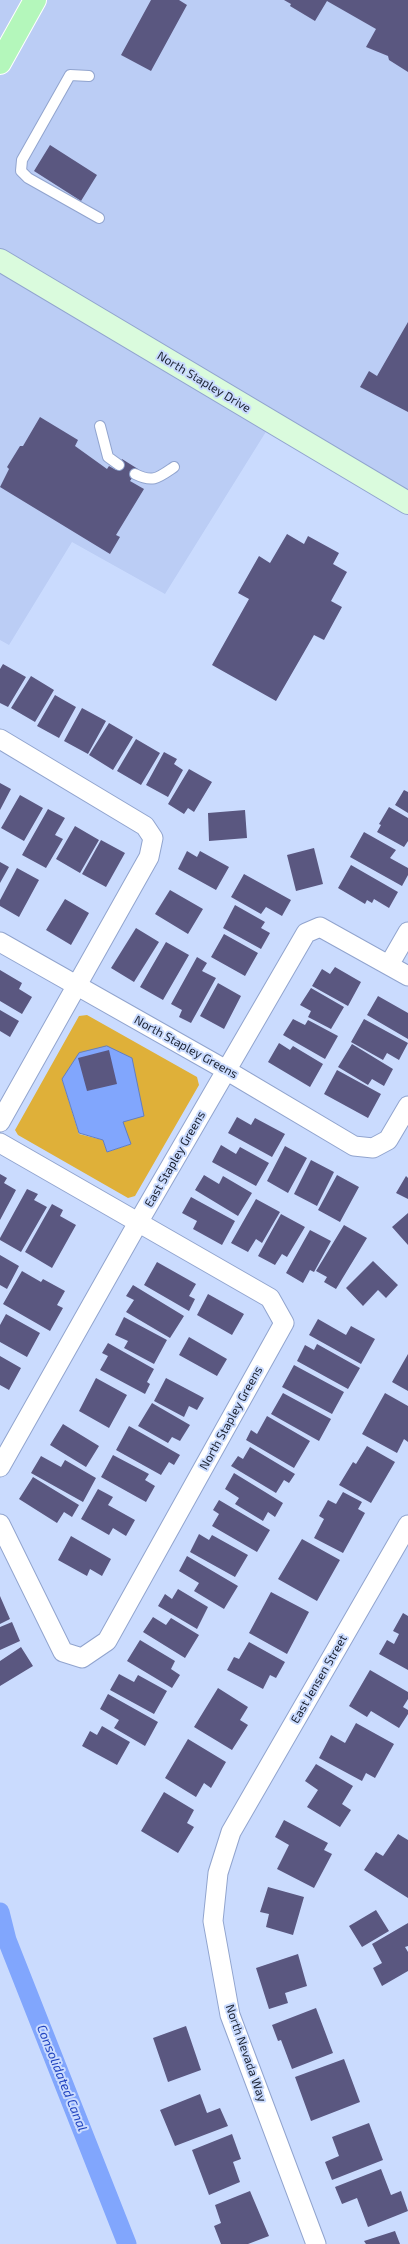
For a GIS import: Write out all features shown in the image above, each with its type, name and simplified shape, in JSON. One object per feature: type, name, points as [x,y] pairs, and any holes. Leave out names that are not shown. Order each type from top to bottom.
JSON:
[{"type":"main road","points":[[0,63],[35,0]]},
{"type":"main road","name":"North Stapley Drive","points":[[0,260],[408,503]]},
{"type":"street","points":[[0,739],[145,826],[153,838],[149,857],[0,1122]]},
{"type":"street","name":"East Stapley Greens","points":[[0,1467],[139,1221],[306,933],[320,927],[408,976]]},
{"type":"street","points":[[389,965],[408,932]]},
{"type":"street","name":"North Stapley Greens","points":[[0,942],[226,1070],[354,1146],[373,1148],[388,1140],[408,1106]]},
{"type":"street","name":"North Stapley Greens","points":[[0,1143],[139,1221],[270,1298],[284,1323],[107,1642],[82,1658],[63,1652],[0,1524]]},
{"type":"street","name":"East Jensen Street","points":[[231,1832],[408,1525]]},
{"type":"street","name":"North Nevada Way","points":[[231,1832],[218,1874],[214,1921],[230,2016],[316,2244]]},
{"type":"lane","points":[[89,76],[70,76],[22,160],[21,171],[28,178],[99,218]]},
{"type":"lane","points":[[100,426],[108,457],[119,465]]},
{"type":"lane","points":[[135,474],[146,480],[159,478],[174,467]]},
{"type":"shaded area","points":[[0,0],[408,0],[408,503],[272,422],[165,594],[72,542],[9,645],[0,640]]},
{"type":"shaded area","points":[[87,1015],[197,1077],[199,1085],[135,1196],[128,1198],[18,1135],[15,1130],[79,1016]],"holes":[[[62,1079],[131,1144],[107,1152],[103,1140],[79,1134]]]},
{"type":"water","points":[[107,1046],[132,1058],[144,1116],[123,1122],[131,1144],[107,1152],[103,1140],[79,1133],[62,1079],[79,1053]]},
{"type":"building","points":[[151,0],[179,0],[187,5],[151,71],[121,55]]},
{"type":"building","points":[[284,0],[408,0],[408,72],[389,60],[388,56],[366,47],[376,29],[327,1],[315,21],[290,6],[291,4]]},
{"type":"building","points":[[50,145],[97,175],[81,201],[34,171]]},
{"type":"building","points":[[408,322],[408,412],[360,387],[369,371],[377,376]]},
{"type":"building","points":[[40,417],[78,440],[75,446],[107,469],[109,466],[116,470],[122,459],[138,469],[130,481],[144,489],[116,535],[120,537],[110,554],[0,487],[9,469],[7,467],[20,446],[23,446]]},
{"type":"building","points":[[287,534],[304,544],[308,536],[339,553],[333,564],[347,572],[331,601],[342,607],[324,640],[314,635],[276,701],[212,665],[249,599],[238,593],[259,556],[270,563]]},
{"type":"building","points":[[3,664],[26,677],[8,707],[0,703],[0,669]]},
{"type":"building","points":[[31,676],[54,690],[35,722],[11,708]]},
{"type":"building","points":[[55,695],[76,707],[59,738],[37,726]]},
{"type":"building","points":[[82,708],[106,721],[88,754],[64,741]]},
{"type":"building","points":[[109,723],[133,737],[113,770],[89,755]]},
{"type":"building","points":[[136,739],[160,753],[141,785],[117,771]]},
{"type":"building","points":[[164,752],[177,759],[174,764],[183,770],[168,797],[146,785]]},
{"type":"building","points":[[189,769],[212,782],[194,812],[188,808],[184,814],[168,804]]},
{"type":"building","points":[[0,783],[11,789],[0,810]]},
{"type":"building","points":[[404,790],[408,792],[408,813],[395,805]]},
{"type":"building","points":[[20,795],[43,808],[24,841],[1,828]]},
{"type":"building","points":[[389,807],[408,818],[408,841],[404,847],[377,832],[381,825],[379,824]]},
{"type":"building","points":[[48,809],[65,818],[55,835],[63,839],[46,868],[22,855]]},
{"type":"building","points":[[245,810],[247,838],[209,841],[208,813]]},
{"type":"building","points":[[75,826],[99,840],[80,873],[56,859]]},
{"type":"building","points":[[364,832],[396,850],[390,858],[408,868],[408,875],[402,886],[350,857]]},
{"type":"building","points":[[101,840],[125,853],[106,887],[82,874]]},
{"type":"building","points":[[314,848],[323,884],[296,891],[287,855]]},
{"type":"building","points":[[187,851],[197,857],[200,851],[229,867],[216,890],[178,869]]},
{"type":"building","points":[[0,862],[9,867],[0,883]]},
{"type":"building","points":[[351,865],[398,892],[389,908],[374,899],[372,903],[367,900],[365,904],[338,888]]},
{"type":"building","points":[[17,868],[39,880],[19,917],[0,906],[0,900]]},
{"type":"building","points":[[244,874],[291,900],[282,916],[266,907],[261,914],[231,897]]},
{"type":"building","points":[[170,890],[203,909],[188,934],[155,914]]},
{"type":"building","points":[[65,899],[89,913],[71,945],[46,930]]},
{"type":"building","points":[[235,905],[265,922],[261,928],[270,933],[261,949],[223,928]]},
{"type":"building","points":[[136,928],[159,942],[134,982],[111,968]]},
{"type":"building","points":[[224,934],[258,953],[245,976],[211,957]]},
{"type":"building","points":[[166,942],[189,955],[163,1000],[140,987]]},
{"type":"building","points":[[197,957],[207,963],[202,971],[216,978],[191,1023],[179,1017],[182,1010],[171,1004]]},
{"type":"building","points":[[335,967],[361,982],[348,1006],[312,986],[322,969],[330,974]]},
{"type":"building","points":[[0,970],[22,983],[19,989],[32,997],[22,1014],[0,1001]]},
{"type":"building","points":[[218,983],[241,996],[224,1029],[200,1016]]},
{"type":"building","points":[[311,988],[344,1007],[331,1029],[308,1017],[311,1011],[300,1005]]},
{"type":"building","points":[[378,996],[408,1013],[408,1039],[367,1015]]},
{"type":"building","points":[[0,1010],[19,1021],[10,1037],[0,1031]]},
{"type":"building","points":[[293,1019],[305,1025],[308,1020],[338,1036],[325,1059],[283,1035]]},
{"type":"building","points":[[364,1019],[408,1043],[399,1060],[387,1053],[383,1060],[351,1042]]},
{"type":"building","points":[[279,1043],[290,1050],[293,1046],[323,1064],[310,1087],[268,1062]]},
{"type":"building","points":[[352,1044],[393,1069],[384,1086],[372,1079],[368,1085],[338,1067]]},
{"type":"building","points":[[109,1050],[117,1084],[87,1091],[78,1058]]},
{"type":"building","points":[[337,1070],[381,1094],[368,1118],[324,1094]]},
{"type":"building","points":[[237,1117],[251,1125],[255,1118],[285,1134],[272,1157],[228,1133]]},
{"type":"building","points":[[221,1145],[236,1154],[240,1147],[269,1163],[256,1186],[212,1162]]},
{"type":"building","points":[[285,1146],[307,1158],[288,1193],[267,1181]]},
{"type":"building","points":[[311,1160],[334,1172],[317,1206],[294,1194]]},
{"type":"building","points":[[0,1174],[7,1178],[4,1183],[16,1190],[0,1220]]},
{"type":"building","points":[[204,1175],[219,1184],[223,1176],[252,1193],[238,1216],[195,1190]]},
{"type":"building","points":[[337,1175],[359,1187],[340,1222],[318,1210]]},
{"type":"building","points":[[406,1176],[408,1178],[408,1199],[396,1193]]},
{"type":"building","points":[[27,1189],[38,1194],[34,1200],[47,1207],[21,1252],[0,1240],[0,1238]]},
{"type":"building","points":[[191,1197],[235,1221],[222,1245],[193,1229],[197,1221],[182,1213]]},
{"type":"building","points":[[256,1199],[280,1212],[262,1243],[256,1239],[248,1252],[231,1243]]},
{"type":"building","points":[[52,1204],[63,1210],[60,1216],[76,1225],[52,1268],[25,1252]]},
{"type":"building","points":[[408,1213],[408,1245],[392,1227]]},
{"type":"building","points":[[281,1214],[305,1227],[287,1257],[282,1254],[275,1265],[258,1256]]},
{"type":"building","points":[[344,1225],[367,1238],[336,1289],[324,1282],[327,1277],[316,1271]]},
{"type":"building","points":[[310,1230],[331,1241],[314,1272],[310,1270],[303,1283],[286,1273]]},
{"type":"building","points":[[0,1255],[19,1266],[7,1289],[0,1285]]},
{"type":"building","points":[[373,1261],[398,1285],[386,1298],[378,1290],[363,1306],[346,1288]]},
{"type":"building","points":[[157,1262],[196,1284],[189,1296],[195,1299],[189,1311],[144,1285]]},
{"type":"building","points":[[22,1271],[41,1282],[43,1279],[65,1291],[57,1305],[63,1308],[50,1331],[3,1304]]},
{"type":"building","points":[[133,1285],[184,1316],[170,1338],[126,1312],[134,1300],[126,1296]]},
{"type":"building","points":[[208,1294],[244,1314],[232,1335],[197,1315]]},
{"type":"building","points":[[6,1314],[40,1333],[27,1357],[0,1342],[0,1325]]},
{"type":"building","points":[[124,1317],[167,1340],[154,1364],[124,1348],[128,1341],[115,1335]]},
{"type":"building","points":[[318,1319],[346,1335],[351,1326],[375,1339],[361,1364],[309,1335]]},
{"type":"building","points":[[189,1337],[227,1359],[217,1376],[179,1355]]},
{"type":"building","points":[[108,1343],[154,1369],[147,1382],[150,1384],[145,1394],[100,1370],[108,1356],[102,1353]]},
{"type":"building","points":[[317,1344],[360,1368],[348,1389],[297,1361],[305,1345],[314,1350]]},
{"type":"building","points":[[408,1354],[408,1391],[392,1382]]},
{"type":"building","points":[[0,1356],[21,1368],[9,1390],[0,1385]]},
{"type":"building","points":[[294,1365],[344,1392],[332,1414],[282,1387]]},
{"type":"building","points":[[96,1378],[127,1395],[109,1428],[79,1411]]},
{"type":"building","points":[[166,1378],[204,1398],[197,1410],[189,1406],[184,1417],[154,1401]]},
{"type":"building","points":[[283,1393],[331,1419],[319,1441],[271,1414]]},
{"type":"building","points":[[385,1393],[408,1406],[408,1442],[404,1439],[397,1453],[362,1434]]},
{"type":"building","points":[[152,1403],[190,1425],[180,1441],[172,1437],[168,1443],[138,1426]]},
{"type":"building","points":[[267,1416],[310,1441],[294,1468],[246,1440],[251,1430],[257,1434]]},
{"type":"building","points":[[63,1424],[99,1446],[86,1467],[50,1445]]},
{"type":"building","points":[[129,1426],[180,1455],[174,1465],[169,1462],[161,1475],[116,1450]]},
{"type":"building","points":[[367,1446],[395,1462],[371,1503],[339,1485],[353,1462],[356,1464]]},
{"type":"building","points":[[250,1447],[295,1474],[289,1483],[284,1480],[276,1493],[231,1466],[238,1456],[243,1459]]},
{"type":"building","points":[[113,1455],[149,1474],[145,1480],[155,1486],[146,1502],[101,1477]]},
{"type":"building","points":[[41,1456],[61,1467],[65,1460],[96,1478],[83,1502],[31,1473]]},
{"type":"building","points":[[234,1473],[283,1503],[275,1517],[268,1512],[263,1521],[235,1504],[239,1498],[225,1489]]},
{"type":"building","points":[[33,1477],[79,1505],[72,1517],[64,1512],[57,1523],[19,1499]]},
{"type":"building","points":[[98,1489],[113,1497],[108,1505],[135,1520],[126,1536],[113,1528],[109,1535],[81,1519]]},
{"type":"building","points":[[343,1492],[362,1502],[358,1509],[365,1513],[343,1553],[314,1538],[324,1519],[319,1516],[328,1500],[336,1504]]},
{"type":"building","points":[[219,1500],[270,1530],[257,1552],[212,1526],[219,1514],[213,1510]]},
{"type":"building","points":[[199,1534],[209,1540],[212,1535],[248,1555],[235,1577],[190,1552]]},
{"type":"building","points":[[71,1536],[111,1559],[102,1576],[90,1569],[87,1576],[58,1560]]},
{"type":"building","points":[[302,1539],[340,1560],[317,1601],[278,1579]]},
{"type":"building","points":[[187,1556],[238,1586],[224,1609],[194,1591],[199,1583],[179,1571]]},
{"type":"building","points":[[178,1589],[208,1607],[197,1629],[158,1606],[165,1594],[172,1599]]},
{"type":"building","points":[[271,1592],[309,1612],[287,1654],[249,1633]]},
{"type":"building","points":[[0,1596],[10,1619],[0,1624]]},
{"type":"building","points":[[403,1613],[408,1616],[408,1670],[379,1654],[387,1640],[394,1644],[399,1634],[393,1631]]},
{"type":"building","points":[[153,1617],[166,1625],[171,1618],[199,1635],[185,1658],[143,1632]]},
{"type":"building","points":[[12,1622],[20,1641],[0,1650],[0,1627]]},
{"type":"building","points":[[140,1640],[175,1661],[171,1669],[180,1675],[172,1688],[127,1661]]},
{"type":"building","points":[[249,1642],[285,1662],[276,1678],[270,1675],[263,1689],[227,1670],[234,1657],[239,1659]]},
{"type":"building","points":[[21,1647],[33,1666],[0,1686],[0,1661]]},
{"type":"building","points":[[370,1670],[408,1692],[408,1699],[403,1707],[408,1710],[408,1714],[399,1728],[371,1711],[367,1717],[349,1706]]},
{"type":"building","points":[[119,1674],[134,1682],[138,1675],[167,1691],[154,1714],[110,1690]]},
{"type":"building","points":[[218,1688],[248,1707],[240,1720],[248,1725],[232,1750],[194,1727]]},
{"type":"building","points":[[108,1694],[158,1722],[145,1746],[114,1728],[119,1720],[100,1709]]},
{"type":"building","points":[[356,1723],[394,1744],[375,1778],[366,1773],[362,1781],[319,1758],[331,1735],[345,1743]]},
{"type":"building","points":[[102,1726],[130,1742],[117,1765],[82,1746],[90,1731],[97,1735]]},
{"type":"building","points":[[188,1739],[226,1762],[211,1788],[204,1783],[196,1797],[165,1778]]},
{"type":"building","points":[[316,1764],[353,1786],[342,1804],[351,1810],[340,1827],[307,1807],[318,1790],[305,1781]]},
{"type":"building","points":[[164,1792],[194,1810],[187,1823],[194,1827],[178,1853],[141,1831]]},
{"type":"building","points":[[284,1820],[328,1843],[324,1850],[332,1854],[314,1888],[277,1869],[289,1845],[275,1837]]},
{"type":"building","points":[[398,1834],[408,1840],[408,1898],[364,1870],[376,1852],[383,1856]]},
{"type":"building","points":[[268,1887],[304,1897],[293,1935],[266,1927],[269,1914],[260,1912]]},
{"type":"building","points":[[376,1910],[389,1931],[362,1947],[349,1926]]},
{"type":"building","points":[[408,1923],[408,1946],[405,1947],[408,1952],[408,1971],[382,1986],[373,1968],[382,1963],[372,1944]]},
{"type":"building","points":[[298,1954],[307,1986],[285,1993],[288,2003],[269,2009],[256,1968]]},
{"type":"building","points":[[316,2008],[333,2053],[292,2069],[281,2040],[278,2041],[272,2025]]},
{"type":"building","points":[[186,2026],[201,2070],[168,2082],[153,2038]]},
{"type":"building","points":[[344,2059],[360,2102],[311,2121],[295,2077]]},
{"type":"building","points":[[200,2094],[207,2113],[220,2108],[228,2126],[175,2146],[160,2110]]},
{"type":"building","points":[[369,2123],[383,2160],[332,2180],[325,2162],[339,2156],[332,2137]]},
{"type":"building","points":[[232,2134],[241,2159],[233,2162],[240,2182],[209,2195],[192,2150]]},
{"type":"building","points":[[381,2169],[391,2195],[401,2191],[408,2211],[368,2227],[357,2198],[342,2204],[335,2187]]},
{"type":"building","points":[[250,2191],[269,2236],[248,2244],[221,2244],[214,2226],[221,2223],[215,2205]]},
{"type":"building","points":[[395,2231],[400,2244],[366,2244],[364,2241]]},
{"type":"waterway","name":"Consolidated Canal","points":[[0,1912],[7,1940],[127,2244]]}]
